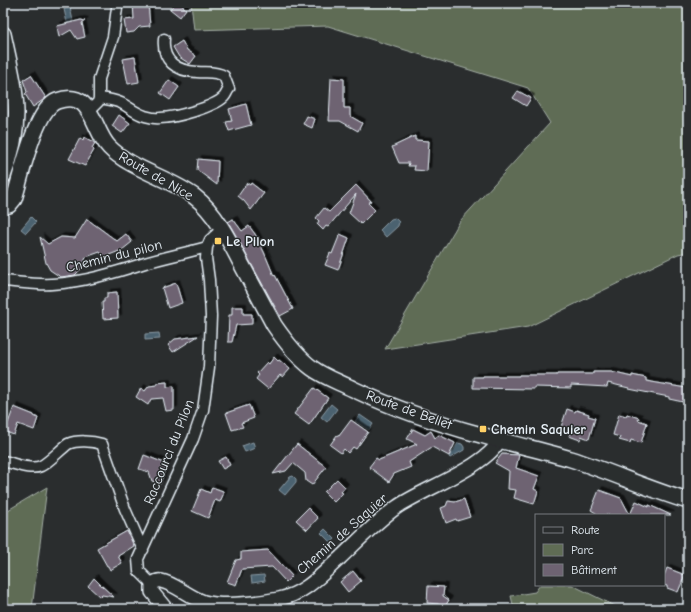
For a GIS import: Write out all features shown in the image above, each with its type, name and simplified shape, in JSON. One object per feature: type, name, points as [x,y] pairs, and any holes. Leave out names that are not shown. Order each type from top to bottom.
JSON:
[{"type":"main road","points":[[3,34],[10,61],[17,104],[14,145],[3,176]]},
{"type":"main road","points":[[3,207],[9,206],[14,199],[37,125],[44,112],[50,105],[64,99],[75,100],[84,104],[90,110]]},
{"type":"main road","name":"Route de Nice","points":[[90,110],[108,146],[117,154],[183,188],[196,198],[209,212]]},
{"type":"main road","name":"Route de Bellet","points":[[209,212],[230,242],[274,325],[293,351],[312,368],[372,398],[401,409],[480,435],[572,460],[688,501]]},
{"type":"street","points":[[90,110],[100,98],[99,78],[114,37],[117,3]]},
{"type":"street","points":[[100,98],[122,103],[134,112],[159,119],[194,112],[224,97],[229,89],[224,76],[219,73],[187,71],[172,64],[168,60],[165,53],[164,39]]},
{"type":"street","points":[[207,247],[212,238],[221,230]]},
{"type":"street","name":"Chemin du pilon","points":[[3,281],[53,284],[85,280],[113,274],[146,263],[207,247]]},
{"type":"street","name":"Raccourci du Pilon","points":[[152,584],[139,571],[138,559],[193,439],[203,410],[209,367],[211,316],[210,280],[206,258],[207,247]]},
{"type":"street","name":"Chemin de Saquier","points":[[152,584],[156,581],[160,581],[204,602],[246,604],[289,597],[308,587],[393,510],[406,501],[480,461],[494,449],[499,440]]},
{"type":"street","points":[[3,461],[26,466],[41,466],[68,444],[73,442],[102,444],[119,494],[143,550]]},
{"type":"street","points":[[152,584],[152,592],[166,609]]},
{"type":"green space","points":[[191,3],[688,3],[688,252],[678,254],[528,327],[385,349],[460,221],[550,123],[528,88],[328,26],[194,30]]},
{"type":"green space","points":[[47,487],[32,609],[3,609],[3,513]]},
{"type":"green space","points":[[539,586],[574,586],[621,609],[514,609],[511,596],[535,592]]},
{"type":"water","points":[[70,7],[73,21],[67,23],[64,9]]},
{"type":"water","points":[[31,217],[36,222],[26,233],[21,229]]},
{"type":"water","points":[[395,218],[399,222],[398,226],[386,237],[380,230],[391,219]]},
{"type":"water","points":[[159,333],[160,339],[145,340],[145,334]]},
{"type":"water","points":[[331,404],[337,409],[327,422],[321,417]]},
{"type":"water","points":[[360,415],[373,424],[369,430],[355,421]]},
{"type":"water","points":[[253,442],[255,448],[245,452],[242,446]]},
{"type":"water","points":[[458,443],[462,444],[464,450],[450,458],[449,457]]},
{"type":"water","points":[[293,476],[296,479],[296,482],[285,495],[279,490],[290,477]]},
{"type":"water","points":[[325,529],[335,539],[331,543],[321,533]]},
{"type":"water","points":[[264,575],[265,581],[252,583],[251,576]]},
{"type":"building","points":[[133,3],[148,3],[150,26],[139,27],[134,32],[126,33],[124,20],[134,19]]},
{"type":"building","points":[[175,3],[179,3],[186,9],[180,17],[170,9]]},
{"type":"building","points":[[81,20],[85,21],[82,23],[85,37],[77,39],[71,30],[59,37],[57,26]]},
{"type":"building","points":[[182,41],[187,50],[196,56],[190,64],[179,57],[173,47]]},
{"type":"building","points":[[135,57],[139,82],[128,84],[123,59]]},
{"type":"building","points":[[31,75],[46,98],[33,107],[25,94],[27,92],[23,80]]},
{"type":"building","points":[[331,78],[344,79],[344,108],[350,108],[350,116],[362,123],[358,131],[340,121],[329,121]]},
{"type":"building","points":[[169,80],[179,87],[170,100],[160,93]]},
{"type":"building","points":[[518,91],[531,98],[526,106],[513,98]]},
{"type":"building","points":[[246,104],[251,125],[229,131],[226,122],[232,121],[229,109]]},
{"type":"building","points":[[119,115],[130,123],[122,133],[112,126]]},
{"type":"building","points":[[307,116],[315,119],[312,128],[303,124]]},
{"type":"building","points":[[415,136],[415,140],[429,141],[427,171],[414,170],[415,166],[408,166],[409,163],[399,163],[392,147]]},
{"type":"building","points":[[84,137],[95,143],[92,148],[94,150],[85,166],[69,159],[80,138],[83,140]]},
{"type":"building","points":[[198,159],[218,161],[217,185],[197,170]]},
{"type":"building","points":[[247,183],[250,185],[251,183],[264,193],[251,210],[238,196]]},
{"type":"building","points":[[356,185],[371,201],[368,203],[375,210],[361,224],[349,213],[356,194],[328,227],[326,226],[323,230],[317,224],[319,221],[316,218],[324,208],[329,212]]},
{"type":"building","points":[[87,219],[117,241],[126,234],[132,242],[122,250],[104,257],[100,252],[86,257],[83,267],[75,275],[61,277],[50,270],[46,263],[40,237],[48,244],[61,237],[75,238]]},
{"type":"building","points":[[233,219],[242,231],[249,226],[255,234],[274,276],[275,275],[293,309],[280,316],[228,222]]},
{"type":"building","points":[[340,234],[349,238],[338,270],[325,265],[330,253],[332,254]]},
{"type":"building","points":[[176,283],[182,303],[168,308],[162,288]]},
{"type":"building","points":[[117,292],[118,318],[103,319],[102,302],[104,302],[104,298],[107,298],[107,293]]},
{"type":"building","points":[[232,307],[243,307],[243,314],[252,314],[252,324],[236,325],[232,342],[228,342],[229,315],[232,315]]},
{"type":"building","points":[[198,336],[173,352],[168,345],[175,339]]},
{"type":"building","points":[[274,357],[290,369],[283,377],[280,375],[268,389],[256,379],[259,375],[257,373],[267,362],[269,364]]},
{"type":"building","points":[[593,372],[611,372],[632,377],[632,375],[646,378],[646,381],[686,388],[683,402],[669,399],[669,397],[608,383],[607,387],[571,385],[571,388],[473,388],[473,377],[593,374]]},
{"type":"building","points":[[167,382],[167,387],[174,386],[174,410],[166,411],[163,398],[151,399],[148,405],[136,397],[141,388],[145,391],[149,386]]},
{"type":"building","points":[[314,388],[328,398],[309,425],[294,414]]},
{"type":"building","points":[[249,405],[254,418],[241,423],[243,427],[232,430],[226,413]]},
{"type":"building","points":[[14,407],[38,418],[34,430],[18,424],[14,435],[3,431],[6,423],[8,423]]},
{"type":"building","points":[[567,409],[589,414],[588,416],[595,418],[589,439],[581,436],[580,440],[569,436],[570,433],[560,430]]},
{"type":"building","points":[[619,414],[626,416],[627,414],[639,418],[638,420],[647,423],[641,443],[631,440],[630,443],[619,440],[620,437],[613,435]]},
{"type":"building","points":[[351,420],[368,432],[356,449],[353,447],[348,453],[344,449],[341,453],[330,445]]},
{"type":"building","points":[[413,429],[425,435],[431,431],[435,438],[439,435],[455,443],[449,456],[432,447],[409,462],[411,467],[394,474],[389,482],[369,467],[376,458],[379,460],[417,444],[407,439]]},
{"type":"building","points":[[297,444],[326,467],[312,485],[306,481],[305,473],[293,463],[286,471],[273,474]]},
{"type":"building","points":[[502,454],[519,455],[516,468],[539,476],[534,489],[538,491],[534,504],[514,498],[516,490],[508,489],[509,471],[495,463]]},
{"type":"building","points":[[144,455],[167,464],[160,484],[152,481],[149,472],[139,469]]},
{"type":"building","points":[[226,457],[230,465],[223,469],[218,461]]},
{"type":"building","points":[[337,479],[345,487],[341,492],[343,493],[334,502],[324,492]]},
{"type":"building","points":[[212,487],[223,491],[223,495],[220,502],[215,500],[208,518],[192,511],[201,489],[210,493]]},
{"type":"building","points":[[599,490],[621,498],[629,514],[597,514],[591,510]]},
{"type":"building","points":[[464,499],[470,517],[457,521],[456,519],[446,523],[441,508],[446,506],[448,501],[455,502]]},
{"type":"building","points":[[636,501],[671,515],[665,514],[630,514]]},
{"type":"building","points":[[308,508],[318,518],[307,530],[296,520]]},
{"type":"building","points":[[127,531],[134,546],[118,556],[122,563],[110,570],[97,548]]},
{"type":"building","points":[[268,550],[292,576],[286,582],[272,567],[242,569],[236,585],[227,582],[236,560],[241,559],[241,552]]},
{"type":"building","points":[[667,568],[685,575],[678,592],[667,588],[667,586],[665,585],[665,573]]},
{"type":"building","points":[[353,571],[361,581],[348,592],[340,582]]},
{"type":"building","points":[[94,578],[114,597],[102,595],[100,597],[88,586]]},
{"type":"building","points":[[428,586],[444,587],[443,596],[449,600],[444,608],[438,604],[427,603]]},
{"type":"place","name":"Le Pilon","points":[[218,241]]},
{"type":"place","name":"Chemin Saquier","points":[[483,429]]}]
